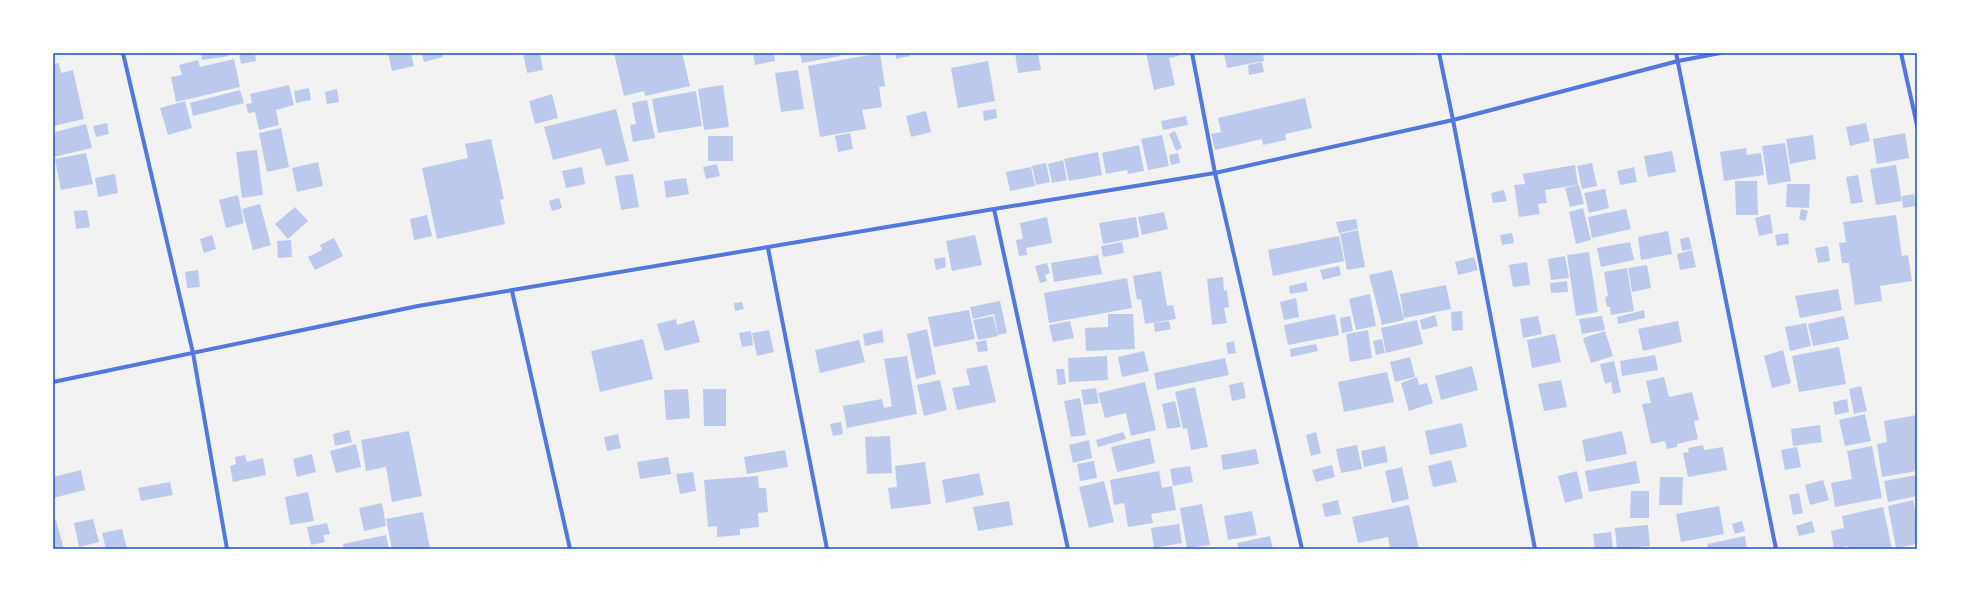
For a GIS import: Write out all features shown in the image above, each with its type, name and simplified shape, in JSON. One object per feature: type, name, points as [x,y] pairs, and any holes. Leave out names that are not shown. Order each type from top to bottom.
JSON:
[{"type":"street","points":[[123,53],[193,353],[227,549]]},
{"type":"street","points":[[1192,53],[1215,173],[1302,549]]},
{"type":"street","points":[[1439,53],[1535,549]]},
{"type":"street","points":[[1676,53],[1776,549]]},
{"type":"street","points":[[53,382],[418,306],[1215,173],[1453,120],[1678,61],[1720,53]]},
{"type":"street","points":[[1901,53],[1917,125]]},
{"type":"street","points":[[994,209],[1068,549]]},
{"type":"street","points":[[768,248],[827,549]]},
{"type":"street","points":[[512,291],[570,549]]},
{"type":"building","points":[[201,53],[228,53],[229,56],[202,60]]},
{"type":"building","points":[[239,53],[255,53],[256,61],[241,64]]},
{"type":"building","points":[[388,53],[411,53],[414,66],[392,71]]},
{"type":"building","points":[[422,53],[442,53],[443,57],[424,62]]},
{"type":"building","points":[[523,53],[540,53],[543,70],[527,73]]},
{"type":"building","points":[[614,53],[682,53],[690,86],[645,96],[644,91],[624,96]]},
{"type":"building","points":[[753,53],[774,53],[775,61],[755,65]]},
{"type":"building","points":[[800,53],[839,53],[840,56],[802,63]]},
{"type":"building","points":[[880,53],[885,86],[879,87],[882,107],[862,110],[866,129],[820,137],[808,66]]},
{"type":"building","points":[[895,53],[910,53],[910,56],[896,59]]},
{"type":"building","points":[[1015,53],[1038,53],[1041,70],[1018,73]]},
{"type":"building","points":[[1146,53],[1179,53],[1179,56],[1169,58],[1175,85],[1154,90]]},
{"type":"building","points":[[1224,53],[1263,53],[1264,61],[1227,68]]},
{"type":"building","points":[[234,59],[240,87],[176,102],[171,77],[182,75],[179,65],[198,60],[200,67]]},
{"type":"building","points":[[988,61],[995,101],[958,108],[951,68]]},
{"type":"building","points":[[1262,62],[1264,72],[1249,75],[1248,65]]},
{"type":"building","points":[[59,63],[61,73],[73,70],[84,119],[53,126],[53,64]]},
{"type":"building","points":[[798,70],[804,109],[781,112],[775,73]]},
{"type":"building","points":[[289,85],[294,105],[276,110],[279,125],[259,130],[255,112],[248,113],[246,104],[252,103],[250,94]]},
{"type":"building","points":[[723,85],[729,127],[704,130],[698,89]]},
{"type":"building","points":[[309,88],[311,100],[296,103],[294,91]]},
{"type":"building","points":[[337,89],[339,102],[327,104],[325,92]]},
{"type":"building","points":[[240,90],[244,103],[193,116],[190,103]]},
{"type":"building","points":[[696,91],[702,126],[658,133],[652,99]]},
{"type":"building","points":[[552,94],[558,118],[535,124],[529,101]]},
{"type":"building","points":[[1305,98],[1312,128],[1285,134],[1286,140],[1263,145],[1262,139],[1215,150],[1211,134],[1221,132],[1218,118]]},
{"type":"building","points":[[647,100],[655,138],[633,142],[630,125],[636,124],[632,103]]},
{"type":"building","points":[[185,101],[192,128],[168,135],[160,108]]},
{"type":"building","points":[[616,109],[629,161],[606,166],[601,148],[553,160],[544,127]]},
{"type":"building","points":[[996,109],[997,118],[984,121],[983,111]]},
{"type":"building","points":[[926,111],[931,132],[911,137],[906,116]]},
{"type":"building","points":[[1186,116],[1188,125],[1163,130],[1161,121]]},
{"type":"building","points":[[107,123],[109,134],[96,137],[93,126]]},
{"type":"building","points":[[1866,123],[1870,141],[1850,146],[1846,127]]},
{"type":"building","points":[[86,124],[92,148],[53,157],[53,135],[56,135],[55,132]]},
{"type":"building","points":[[281,128],[289,167],[267,172],[259,133]]},
{"type":"building","points":[[1175,131],[1182,148],[1176,151],[1169,134]]},
{"type":"building","points":[[850,133],[853,149],[838,152],[835,136]]},
{"type":"building","points":[[1905,133],[1909,158],[1877,164],[1873,139]]},
{"type":"building","points":[[1162,135],[1169,166],[1148,170],[1141,139]]},
{"type":"building","points":[[1813,135],[1816,159],[1790,164],[1786,139]]},
{"type":"building","points":[[708,136],[733,136],[733,161],[708,161]]},
{"type":"building","points":[[491,139],[504,199],[500,200],[505,224],[437,239],[422,168],[468,158],[465,144]]},
{"type":"building","points":[[1785,143],[1791,181],[1768,185],[1762,146]]},
{"type":"building","points":[[1139,145],[1144,171],[1128,174],[1127,170],[1106,174],[1102,153]]},
{"type":"building","points":[[1746,148],[1747,155],[1761,153],[1764,175],[1724,181],[1720,152]]},
{"type":"building","points":[[257,150],[263,195],[242,198],[236,152]]},
{"type":"building","points":[[1672,151],[1676,172],[1648,177],[1644,156]]},
{"type":"building","points":[[1098,152],[1102,175],[1069,181],[1064,159]]},
{"type":"building","points":[[86,153],[93,184],[61,190],[55,159]]},
{"type":"building","points":[[1178,153],[1180,163],[1171,165],[1169,155]]},
{"type":"building","points":[[1063,160],[1067,180],[1052,183],[1048,164]]},
{"type":"building","points":[[318,162],[323,186],[297,192],[292,168]]},
{"type":"building","points":[[1046,163],[1050,182],[1036,185],[1032,166]]},
{"type":"building","points":[[1592,163],[1597,186],[1582,189],[1577,166]]},
{"type":"building","points":[[717,164],[720,176],[706,179],[703,167]]},
{"type":"building","points":[[1575,165],[1578,185],[1545,190],[1547,203],[1538,204],[1540,214],[1519,217],[1514,185],[1525,184],[1523,174]]},
{"type":"building","points":[[1896,165],[1902,201],[1876,205],[1870,169]]},
{"type":"building","points":[[582,167],[585,184],[566,188],[562,171]]},
{"type":"building","points":[[1031,167],[1035,186],[1010,191],[1006,172]]},
{"type":"building","points":[[1634,167],[1637,182],[1620,185],[1617,171]]},
{"type":"building","points":[[115,174],[118,193],[98,197],[95,178]]},
{"type":"building","points":[[633,174],[639,207],[621,210],[615,176]]},
{"type":"building","points":[[1858,175],[1863,202],[1851,204],[1846,177]]},
{"type":"building","points":[[686,178],[689,194],[666,198],[664,181]]},
{"type":"building","points":[[1735,181],[1757,181],[1758,215],[1736,215]]},
{"type":"building","points":[[1787,184],[1810,184],[1809,208],[1786,207]]},
{"type":"building","points":[[1579,185],[1584,204],[1570,207],[1565,188]]},
{"type":"building","points":[[1605,189],[1609,208],[1589,213],[1584,193]]},
{"type":"building","points":[[1504,190],[1507,201],[1493,203],[1491,193]]},
{"type":"building","points":[[1914,194],[1916,206],[1903,208],[1902,196]]},
{"type":"building","points":[[238,195],[244,223],[226,228],[219,200]]},
{"type":"building","points":[[559,198],[562,208],[552,211],[549,201]]},
{"type":"building","points":[[260,204],[271,245],[253,250],[242,209]]},
{"type":"building","points":[[295,207],[308,221],[288,239],[275,224]]},
{"type":"building","points":[[1583,208],[1591,240],[1576,244],[1569,212]]},
{"type":"building","points":[[1626,209],[1631,229],[1592,238],[1588,217]]},
{"type":"building","points":[[1801,209],[1808,211],[1805,221],[1799,219]]},
{"type":"building","points":[[87,210],[90,227],[76,229],[74,211]]},
{"type":"building","points":[[1164,212],[1168,229],[1142,235],[1138,217]]},
{"type":"building","points":[[1770,214],[1773,233],[1759,236],[1755,218]]},
{"type":"building","points":[[427,215],[432,236],[414,240],[410,219]]},
{"type":"building","points":[[1896,215],[1902,256],[1908,255],[1912,281],[1880,286],[1882,301],[1855,305],[1849,263],[1842,263],[1839,243],[1846,242],[1843,222]]},
{"type":"building","points":[[1047,217],[1052,243],[1026,248],[1027,255],[1019,256],[1016,240],[1023,239],[1020,223]]},
{"type":"building","points":[[1136,217],[1139,237],[1103,244],[1099,223]]},
{"type":"building","points":[[1356,219],[1358,229],[1339,233],[1336,222]]},
{"type":"building","points":[[1358,230],[1365,267],[1347,270],[1340,234]]},
{"type":"building","points":[[1668,231],[1672,254],[1641,260],[1638,237]]},
{"type":"building","points":[[1512,233],[1514,243],[1502,245],[1500,235]]},
{"type":"building","points":[[1788,233],[1789,244],[1777,246],[1775,235]]},
{"type":"building","points":[[212,235],[216,249],[204,253],[200,239]]},
{"type":"building","points":[[975,235],[982,265],[952,271],[946,241]]},
{"type":"building","points":[[1339,236],[1344,261],[1273,276],[1268,250]]},
{"type":"building","points":[[1689,237],[1692,249],[1682,251],[1680,239]]},
{"type":"building","points":[[334,238],[343,256],[315,270],[308,257],[322,250],[320,245]]},
{"type":"building","points":[[291,240],[292,257],[278,258],[277,241]]},
{"type":"building","points":[[1122,242],[1124,253],[1103,257],[1101,246]]},
{"type":"building","points":[[1630,242],[1634,260],[1601,267],[1597,248]]},
{"type":"building","points":[[1828,246],[1830,261],[1818,263],[1815,248]]},
{"type":"building","points":[[1692,250],[1696,267],[1680,270],[1677,254]]},
{"type":"building","points":[[1589,252],[1598,312],[1576,316],[1567,255]]},
{"type":"building","points":[[1098,255],[1102,274],[1054,282],[1051,263]]},
{"type":"building","points":[[1565,256],[1569,278],[1551,280],[1548,259]]},
{"type":"building","points":[[945,257],[946,267],[936,270],[934,259]]},
{"type":"building","points":[[1474,257],[1478,270],[1458,275],[1455,262]]},
{"type":"building","points":[[1527,262],[1530,285],[1513,287],[1509,265]]},
{"type":"building","points":[[1047,263],[1050,273],[1045,275],[1047,281],[1040,283],[1035,266]]},
{"type":"building","points":[[1647,265],[1651,288],[1632,292],[1628,268]]},
{"type":"building","points":[[1339,266],[1341,275],[1323,280],[1320,270]]},
{"type":"building","points":[[1627,268],[1634,311],[1611,315],[1610,307],[1607,307],[1605,297],[1608,296],[1604,272]]},
{"type":"building","points":[[198,270],[200,287],[187,288],[185,272]]},
{"type":"building","points":[[1392,270],[1404,320],[1382,325],[1369,275]]},
{"type":"building","points":[[1161,271],[1167,306],[1173,305],[1176,319],[1145,324],[1141,299],[1137,300],[1133,276]]},
{"type":"building","points":[[1223,277],[1224,291],[1227,290],[1229,307],[1224,308],[1227,323],[1212,325],[1207,279]]},
{"type":"building","points":[[1127,278],[1132,308],[1049,323],[1044,293]]},
{"type":"building","points":[[1567,281],[1568,292],[1551,293],[1550,283]]},
{"type":"building","points":[[1306,282],[1308,291],[1290,294],[1289,286]]},
{"type":"building","points":[[1446,285],[1451,309],[1404,318],[1400,294]]},
{"type":"building","points":[[1838,289],[1842,310],[1800,318],[1795,296]]},
{"type":"building","points":[[1370,294],[1376,326],[1356,330],[1349,299]]},
{"type":"building","points":[[1296,298],[1299,317],[1284,320],[1280,302]]},
{"type":"building","points":[[1000,301],[1007,333],[998,335],[994,314],[973,319],[970,307]]},
{"type":"building","points":[[742,302],[744,309],[735,311],[734,303]]},
{"type":"building","points":[[969,310],[975,339],[934,347],[928,317]]},
{"type":"building","points":[[1644,310],[1645,318],[1618,324],[1617,317]]},
{"type":"building","points":[[1462,311],[1463,330],[1452,331],[1451,312]]},
{"type":"building","points":[[1108,314],[1133,314],[1135,349],[1086,351],[1085,328],[1108,327]]},
{"type":"building","points":[[1335,314],[1339,335],[1288,345],[1284,325]]},
{"type":"building","points":[[1435,315],[1438,326],[1422,330],[1420,320]]},
{"type":"building","points":[[993,316],[998,336],[978,340],[973,320]]},
{"type":"building","points":[[1350,316],[1353,331],[1342,333],[1340,318]]},
{"type":"building","points":[[1538,316],[1542,334],[1523,338],[1520,319]]},
{"type":"building","points":[[1602,316],[1605,330],[1582,334],[1579,319]]},
{"type":"building","points":[[1844,316],[1849,339],[1813,346],[1808,324]]},
{"type":"building","points":[[676,319],[677,325],[694,320],[700,342],[665,351],[657,324]]},
{"type":"building","points":[[1417,320],[1423,344],[1386,353],[1381,328]]},
{"type":"building","points":[[1070,321],[1074,338],[1053,342],[1049,325]]},
{"type":"building","points":[[1169,321],[1171,329],[1155,332],[1154,323]]},
{"type":"building","points":[[1678,321],[1682,342],[1643,351],[1638,329]]},
{"type":"building","points":[[1806,323],[1811,346],[1790,351],[1785,327]]},
{"type":"building","points":[[927,329],[936,374],[916,379],[907,334]]},
{"type":"building","points":[[769,330],[774,352],[757,356],[752,333]]},
{"type":"building","points":[[882,330],[884,342],[865,346],[863,334]]},
{"type":"building","points":[[1368,330],[1372,358],[1350,362],[1346,334]]},
{"type":"building","points":[[751,331],[753,345],[742,347],[739,333]]},
{"type":"building","points":[[1605,331],[1613,356],[1591,363],[1583,338]]},
{"type":"building","points":[[1555,334],[1561,362],[1532,368],[1527,340]]},
{"type":"building","points":[[643,339],[653,379],[600,392],[591,351]]},
{"type":"building","points":[[1382,339],[1385,353],[1376,355],[1373,341]]},
{"type":"building","points":[[859,340],[865,362],[820,373],[815,350]]},
{"type":"building","points":[[986,340],[988,351],[978,352],[976,342]]},
{"type":"building","points":[[1234,341],[1236,353],[1228,354],[1226,343]]},
{"type":"building","points":[[1316,344],[1318,351],[1291,357],[1290,349]]},
{"type":"building","points":[[1839,347],[1846,384],[1799,392],[1792,356]]},
{"type":"building","points":[[1783,350],[1791,383],[1772,388],[1764,356]]},
{"type":"building","points":[[1144,351],[1149,371],[1122,377],[1118,357]]},
{"type":"building","points":[[1655,355],[1658,370],[1622,376],[1620,361]]},
{"type":"building","points":[[907,356],[917,414],[847,428],[843,406],[882,399],[884,408],[892,406],[884,359]]},
{"type":"building","points":[[1107,356],[1108,380],[1069,382],[1068,358]]},
{"type":"building","points":[[1410,357],[1415,377],[1395,382],[1390,362]]},
{"type":"building","points":[[1225,358],[1229,375],[1157,390],[1154,373]]},
{"type":"building","points":[[1614,361],[1621,392],[1613,394],[1611,382],[1605,384],[1600,364]]},
{"type":"building","points":[[987,365],[996,402],[957,410],[952,388],[970,385],[966,369]]},
{"type":"building","points":[[1472,366],[1478,390],[1441,400],[1435,376]]},
{"type":"building","points":[[1056,369],[1064,369],[1066,384],[1058,385]]},
{"type":"building","points":[[1387,372],[1394,402],[1344,412],[1338,382]]},
{"type":"building","points":[[1417,377],[1419,385],[1427,383],[1433,403],[1409,411],[1401,383]]},
{"type":"building","points":[[1664,377],[1669,397],[1692,392],[1699,420],[1694,421],[1698,439],[1677,444],[1677,447],[1667,449],[1665,441],[1651,444],[1642,404],[1651,403],[1646,381]]},
{"type":"building","points":[[940,380],[947,410],[924,416],[917,385]]},
{"type":"building","points":[[1561,380],[1567,407],[1544,411],[1538,384]]},
{"type":"building","points":[[1145,382],[1156,430],[1131,436],[1126,413],[1105,418],[1098,393]]},
{"type":"building","points":[[1243,382],[1246,398],[1232,401],[1229,385]]},
{"type":"building","points":[[1861,386],[1867,411],[1854,414],[1849,389]]},
{"type":"building","points":[[1195,387],[1208,447],[1191,450],[1187,428],[1183,429],[1175,392]]},
{"type":"building","points":[[1096,388],[1099,403],[1084,405],[1081,390]]},
{"type":"building","points":[[688,389],[690,418],[666,420],[664,390]]},
{"type":"building","points":[[703,389],[726,389],[726,426],[704,426]]},
{"type":"building","points":[[1080,398],[1086,435],[1071,437],[1064,401]]},
{"type":"building","points":[[1847,399],[1849,412],[1835,415],[1833,402]]},
{"type":"building","points":[[1175,401],[1181,427],[1167,429],[1162,404]]},
{"type":"building","points":[[1865,414],[1871,441],[1845,446],[1839,420]]},
{"type":"building","points":[[1917,415],[1917,471],[1882,477],[1877,444],[1887,442],[1884,421]]},
{"type":"building","points":[[841,422],[843,434],[833,436],[830,424]]},
{"type":"building","points":[[1462,423],[1467,447],[1430,455],[1425,431]]},
{"type":"building","points":[[1820,425],[1822,442],[1793,446],[1791,429]]},
{"type":"building","points":[[349,430],[352,442],[335,446],[333,434]]},
{"type":"building","points":[[409,431],[422,496],[392,502],[386,467],[366,471],[361,440]]},
{"type":"building","points":[[1622,431],[1627,454],[1586,462],[1582,440]]},
{"type":"building","points":[[1123,432],[1126,439],[1098,447],[1096,440]]},
{"type":"building","points":[[1316,432],[1321,453],[1311,456],[1306,435]]},
{"type":"building","points":[[618,434],[621,448],[607,451],[604,437]]},
{"type":"building","points":[[890,436],[892,473],[867,474],[865,437]]},
{"type":"building","points":[[1150,438],[1155,463],[1117,472],[1111,447]]},
{"type":"building","points":[[1089,440],[1092,458],[1073,463],[1069,445]]},
{"type":"building","points":[[356,444],[361,467],[336,473],[330,451]]},
{"type":"building","points":[[1357,445],[1362,469],[1341,473],[1336,449]]},
{"type":"building","points":[[1703,445],[1704,450],[1723,447],[1727,470],[1688,477],[1683,453],[1689,452],[1688,448]]},
{"type":"building","points":[[1385,446],[1388,462],[1364,467],[1361,451]]},
{"type":"building","points":[[1872,446],[1882,498],[1835,507],[1831,483],[1852,479],[1847,451]]},
{"type":"building","points":[[1797,447],[1801,467],[1785,470],[1781,450]]},
{"type":"building","points":[[1256,449],[1259,464],[1223,470],[1221,455]]},
{"type":"building","points":[[785,450],[788,467],[747,474],[744,457]]},
{"type":"building","points":[[312,454],[316,472],[297,477],[293,459]]},
{"type":"building","points":[[245,455],[247,462],[263,458],[266,475],[233,482],[230,466],[236,464],[235,457]]},
{"type":"building","points":[[668,457],[671,474],[640,479],[637,462]]},
{"type":"building","points":[[1451,460],[1457,482],[1433,487],[1428,466]]},
{"type":"building","points":[[1094,461],[1097,478],[1080,481],[1077,464]]},
{"type":"building","points":[[1636,461],[1640,483],[1589,492],[1585,471]]},
{"type":"building","points":[[925,462],[931,504],[891,509],[888,488],[897,487],[895,466]]},
{"type":"building","points":[[1332,465],[1335,477],[1316,482],[1312,470]]},
{"type":"building","points":[[1190,466],[1193,482],[1173,486],[1170,469]]},
{"type":"building","points":[[1402,467],[1409,499],[1392,503],[1385,471]]},
{"type":"building","points":[[81,470],[85,490],[53,498],[53,477]]},
{"type":"building","points":[[1159,471],[1162,488],[1172,486],[1176,510],[1151,514],[1153,523],[1128,527],[1124,503],[1114,505],[1110,480]]},
{"type":"building","points":[[1577,471],[1583,498],[1565,503],[1558,476]]},
{"type":"building","points":[[693,472],[696,491],[680,494],[676,474]]},
{"type":"building","points":[[979,473],[984,495],[946,503],[942,480]]},
{"type":"building","points":[[1917,475],[1917,496],[1888,502],[1884,481]]},
{"type":"building","points":[[758,476],[759,488],[766,488],[768,512],[758,513],[759,527],[740,529],[740,535],[717,537],[717,526],[708,527],[704,480]]},
{"type":"building","points":[[1660,477],[1683,477],[1682,505],[1659,505]]},
{"type":"building","points":[[1823,480],[1829,500],[1810,505],[1805,485]]},
{"type":"building","points":[[1104,481],[1114,522],[1089,528],[1079,487]]},
{"type":"building","points":[[170,482],[173,495],[141,501],[138,488]]},
{"type":"building","points":[[1631,491],[1649,491],[1649,518],[1630,518]]},
{"type":"building","points":[[308,492],[314,521],[290,525],[285,497]]},
{"type":"building","points":[[1799,493],[1803,513],[1793,515],[1789,495]]},
{"type":"building","points":[[1338,500],[1341,514],[1325,517],[1322,504]]},
{"type":"building","points":[[1913,500],[1917,518],[1917,544],[1896,548],[1888,506]]},
{"type":"building","points":[[1009,501],[1013,525],[978,531],[973,507]]},
{"type":"building","points":[[382,503],[386,526],[364,531],[359,508]]},
{"type":"building","points":[[1202,504],[1210,545],[1187,548],[1180,508]]},
{"type":"building","points":[[1409,505],[1419,549],[1390,549],[1388,537],[1358,543],[1352,517]]},
{"type":"building","points":[[1719,506],[1724,534],[1681,542],[1676,514]]},
{"type":"building","points":[[1883,507],[1892,549],[1849,549],[1848,546],[1834,549],[1831,531],[1844,528],[1842,516]]},
{"type":"building","points":[[1252,511],[1257,535],[1228,540],[1224,516]]},
{"type":"building","points":[[423,512],[430,549],[392,549],[386,519]]},
{"type":"building","points":[[93,519],[99,542],[79,547],[74,523]]},
{"type":"building","points":[[56,520],[64,549],[53,549],[53,521]]},
{"type":"building","points":[[1742,521],[1745,531],[1735,534],[1732,524]]},
{"type":"building","points":[[1812,521],[1815,532],[1799,536],[1796,526]]},
{"type":"building","points":[[327,523],[330,534],[323,535],[325,542],[311,545],[307,527]]},
{"type":"building","points":[[1179,524],[1182,543],[1154,548],[1151,528]]},
{"type":"building","points":[[1648,525],[1650,546],[1617,549],[1615,528]]},
{"type":"building","points":[[122,529],[127,549],[106,549],[102,533]]},
{"type":"building","points":[[1611,532],[1613,549],[1595,549],[1593,534]]},
{"type":"building","points":[[386,535],[389,549],[344,549],[343,544]]},
{"type":"building","points":[[1270,536],[1273,549],[1239,549],[1237,543]]},
{"type":"building","points":[[1745,536],[1747,549],[1708,549],[1707,544]]}]
